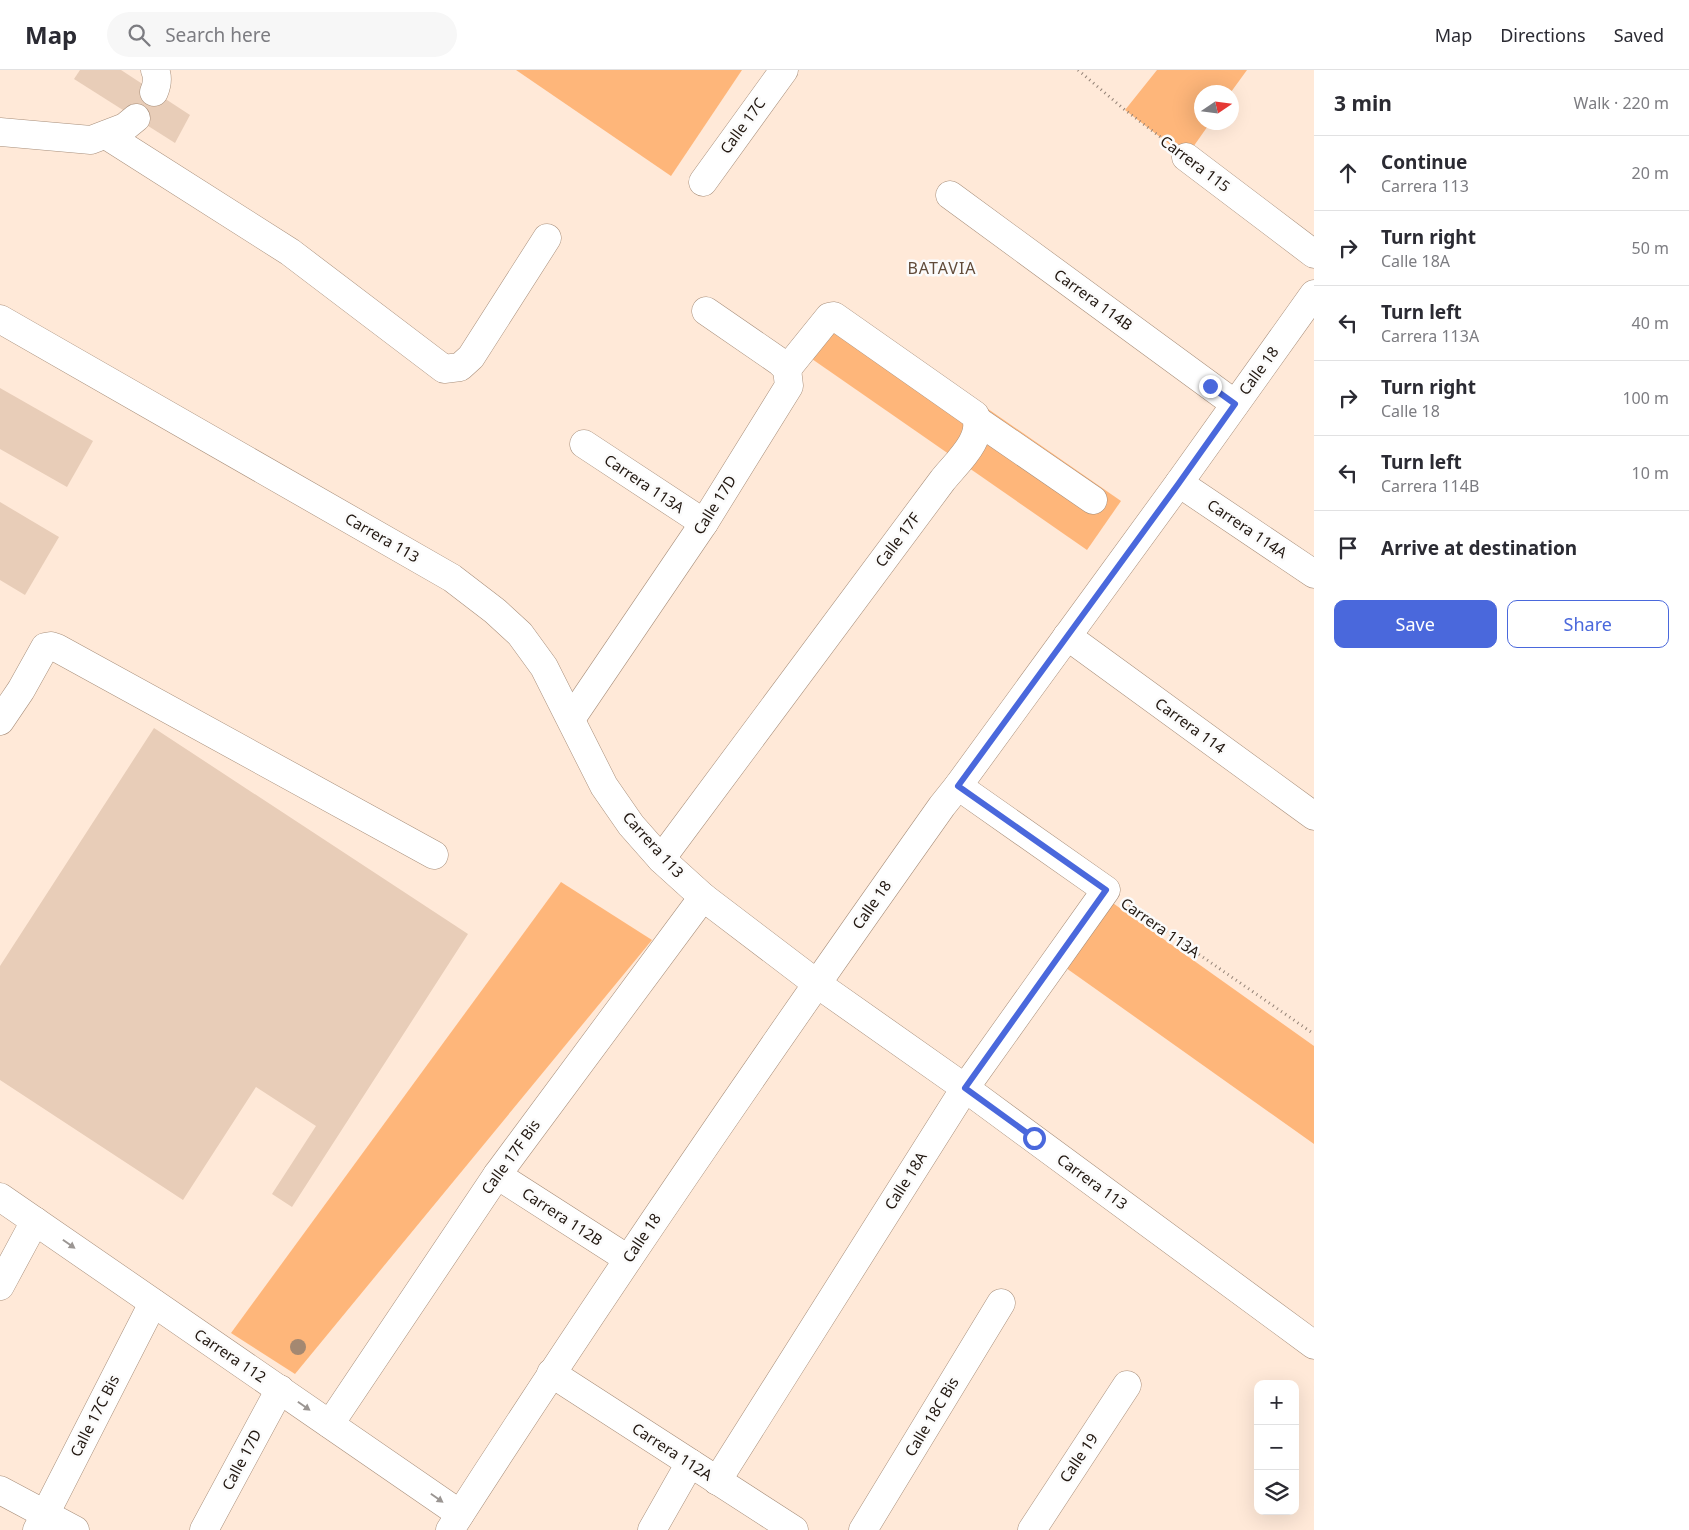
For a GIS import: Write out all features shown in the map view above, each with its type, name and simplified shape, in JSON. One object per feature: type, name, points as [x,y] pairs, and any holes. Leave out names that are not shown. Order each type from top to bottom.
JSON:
[{"type":"street","name":"Calle 17C","points":[[703,182],[784,70]]},
{"type":"street","points":[[0,132],[91,140],[125,127],[136,118]]},
{"type":"street","points":[[106,135],[290,252],[444,370],[460,368],[471,357],[548,238]]},
{"type":"street","name":"Carrera 115","points":[[1186,157],[1314,254]]},
{"type":"street","name":"Carrera 114B","points":[[950,195],[1235,404]]},
{"type":"street","name":"Calle 18","points":[[455,1522],[551,1373],[816,983],[942,806],[1179,483],[1314,294]]},
{"type":"street","points":[[706,311],[780,362],[787,369],[829,317],[834,316],[975,415],[978,421],[1093,500]]},
{"type":"street","name":"Carrera 113","points":[[0,319],[452,578],[495,611],[520,634],[544,667],[604,786],[631,825],[662,859],[703,897],[816,983],[965,1088],[1314,1345]]},
{"type":"street","name":"Calle 17D","points":[[570,719],[704,523],[789,386],[787,369]]},
{"type":"street","name":"Calle 17F","points":[[662,859],[942,480],[974,441],[978,421]]},
{"type":"street","name":"Carrera 113A","points":[[584,444],[704,523]]},
{"type":"street","name":"Carrera 114A","points":[[1179,483],[1314,574]]},
{"type":"street","name":"Carrera 114","points":[[1067,636],[1314,816]]},
{"type":"street","points":[[0,721],[45,647],[57,648],[434,855]]},
{"type":"street","name":"Carrera 113A","points":[[958,786],[1106,890]]},
{"type":"street","name":"Calle 18A","points":[[717,1481],[965,1088],[1106,890]]},
{"type":"street","name":"Calle 17F Bis","points":[[330,1424],[497,1175],[703,897]]},
{"type":"street","name":"Carrera 112B","points":[[497,1175],[628,1259]]},
{"type":"street","name":"Carrera 112","points":[[0,1197],[330,1424],[455,1522]]},
{"type":"street","points":[[0,1286],[35,1221]]},
{"type":"street","name":"Calle 17C Bis","points":[[41,1522],[153,1303]]},
{"type":"street","name":"Calle 18C Bis","points":[[863,1530],[1001,1303]]},
{"type":"street","name":"Carrera 112A","points":[[551,1373],[794,1530]]},
{"type":"street","name":"Calle 19","points":[[1032,1530],[1127,1385]]},
{"type":"street","name":"Calle 17D","points":[[204,1530],[280,1389]]},
{"type":"street","points":[[652,1530],[690,1463]]},
{"type":"street","points":[[0,1490],[41,1522],[75,1530]]},
{"type":"path","name":"Carrera 115","points":[[1078,70],[1125,110],[1186,157]]},
{"type":"path","name":"Carrera 113A","points":[[1106,890],[1314,1034]]},
{"type":"shaded area","points":[[516,70],[742,70],[671,176]]},
{"type":"shaded area","points":[[1157,70],[1247,70],[1236,85],[1194,85],[1194,130],[1205,130],[1186,157],[1125,110]]},
{"type":"shaded area","points":[[845,310],[1121,501],[1087,550],[812,359]]},
{"type":"shaded area","points":[[561,882],[652,940],[295,1374],[231,1333]]},
{"type":"shaded area","points":[[1110,901],[1314,1046],[1314,1144],[1059,963]]},
{"type":"building","points":[[80,70],[121,70],[190,115],[175,143],[74,79]]},
{"type":"building","points":[[0,388],[93,441],[67,487],[0,449]]},
{"type":"building","points":[[0,502],[59,537],[25,595],[0,580]]},
{"type":"building","points":[[154,728],[468,934],[292,1207],[272,1194],[316,1126],[256,1087],[183,1200],[0,1080],[0,966]]},
{"type":"district","name":"BATAVIA","points":[[942,268]]},
{"type":"route","points":[[1034,1138],[965,1088],[1106,890],[958,786],[1235,404],[1210,386]]}]
